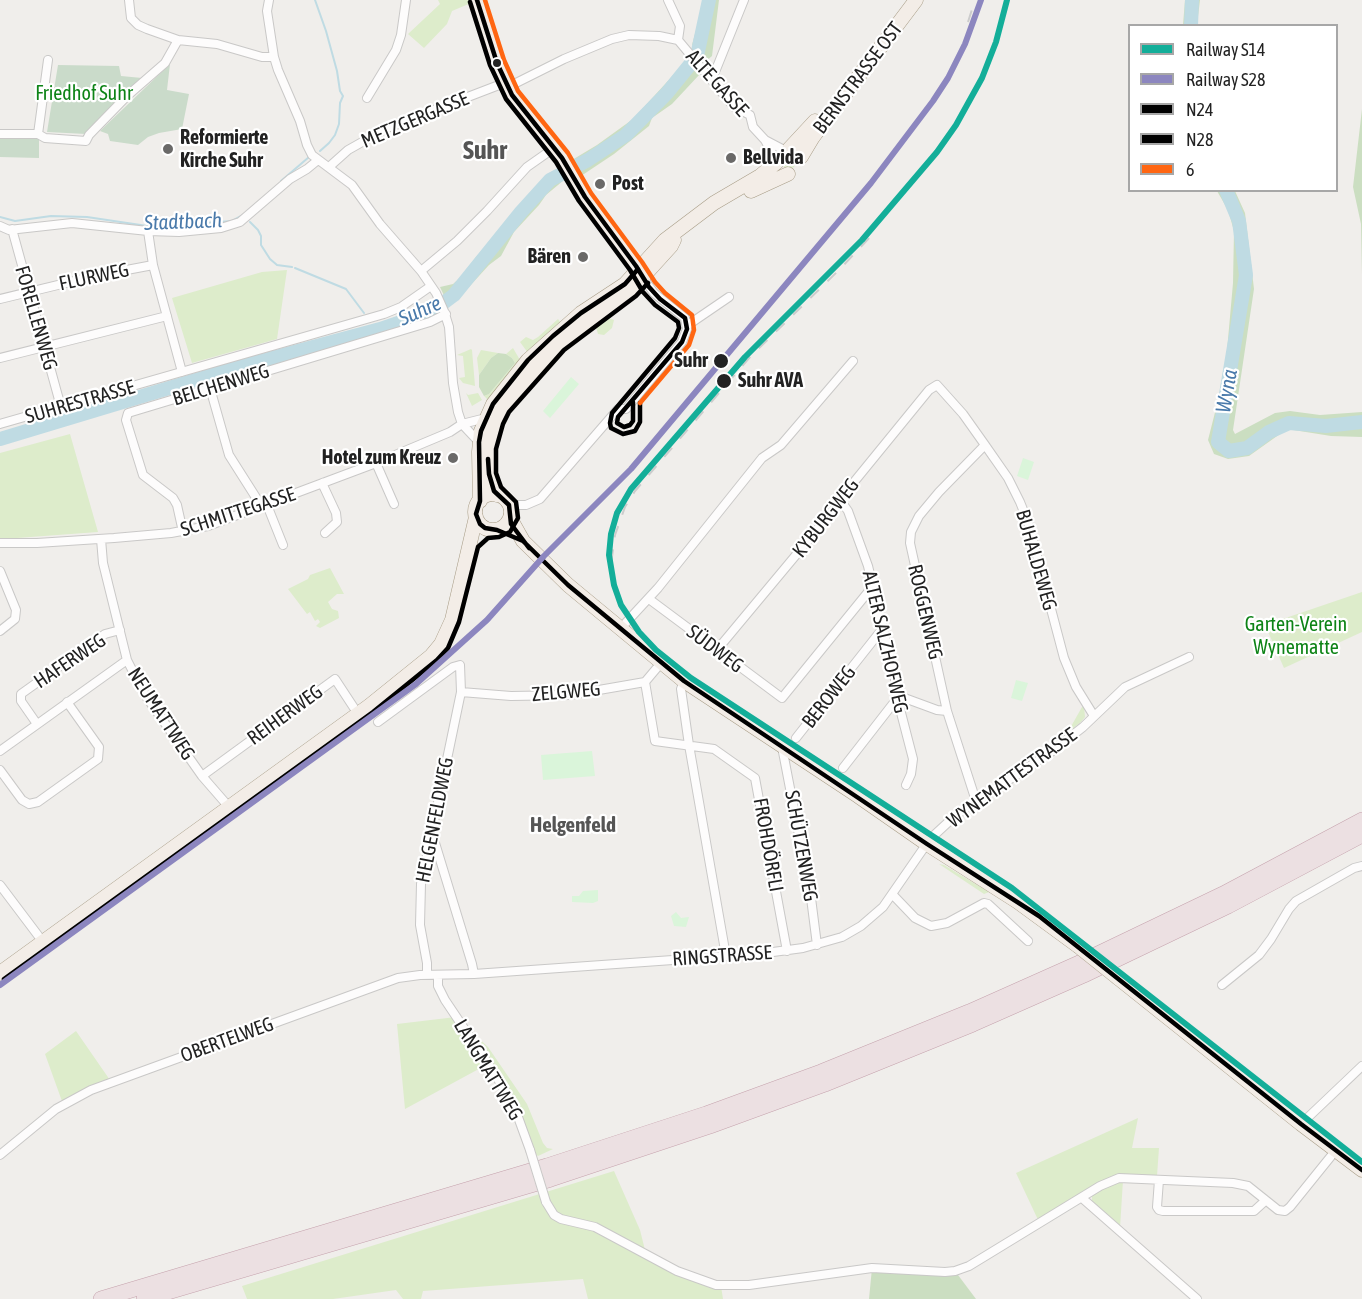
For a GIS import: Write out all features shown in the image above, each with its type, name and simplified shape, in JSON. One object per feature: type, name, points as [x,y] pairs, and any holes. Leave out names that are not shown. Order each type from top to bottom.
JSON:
[{"type":"highway","points":[[100,1299],[547,1166],[685,1121],[821,1072],[969,1012],[1106,951],[1250,880],[1362,820]]},
{"type":"highway","points":[[144,1299],[560,1176],[710,1126],[825,1084],[964,1028],[1084,975],[1219,910],[1362,835]]},
{"type":"main road","points":[[477,0],[497,63],[507,85],[520,106],[554,148],[603,224],[640,273]]},
{"type":"main road","name":"BERNSTRASSE OST","points":[[640,273],[656,248],[714,203],[760,176],[784,154],[810,127],[907,0]]},
{"type":"main road","name":"BERNSTRASSE OST","points":[[801,157],[813,137],[916,0]]},
{"type":"main road","points":[[795,150],[801,157],[802,163],[794,173],[788,174],[780,168],[784,154],[795,150]]},
{"type":"main road","name":"BERNSTRASSE OST","points":[[698,217],[715,211],[754,189],[788,174]]},
{"type":"main road","points":[[480,501],[479,442],[493,404],[528,360],[581,313],[640,273]]},
{"type":"main road","points":[[497,495],[489,474],[489,448],[496,421],[503,408],[559,344],[626,294],[640,273]]},
{"type":"main road","points":[[0,973],[358,714],[425,661],[441,644],[457,607],[476,517],[476,507],[488,495],[497,495],[504,498],[523,541],[568,585],[684,681],[927,844],[1018,902],[1078,946],[1362,1170]]},
{"type":"main road","points":[[471,543],[478,536],[505,526],[510,512]]},
{"type":"main road","points":[[476,517],[482,526],[523,541]]},
{"type":"street","points":[[129,0],[133,21],[147,30],[178,40],[217,44],[262,57],[274,57]]},
{"type":"street","points":[[269,0],[267,11],[274,57],[307,145],[312,155],[352,185],[380,224],[421,271],[439,298],[449,327],[455,398],[462,424],[479,442]]},
{"type":"street","points":[[367,99],[396,50],[401,35],[406,0]]},
{"type":"street","points":[[668,0],[680,26],[678,40]]},
{"type":"street","points":[[711,77],[744,0]]},
{"type":"street","name":"ALTE GASSE","points":[[507,85],[514,84],[550,65],[612,39],[646,34],[678,40],[734,107],[750,115],[753,127],[765,140],[784,154]]},
{"type":"street","points":[[0,134],[38,134],[45,138],[86,141],[89,135],[127,96],[165,63],[178,40]]},
{"type":"street","points":[[38,134],[48,60]]},
{"type":"street","name":"METZGERGASSE","points":[[329,167],[348,150],[387,128],[499,85],[507,85]]},
{"type":"street","points":[[765,140],[784,154]]},
{"type":"street","points":[[421,271],[487,212],[527,167],[554,148]]},
{"type":"street","points":[[0,226],[12,229],[72,223],[148,231],[199,231],[240,222],[290,179],[318,160]]},
{"type":"street","name":"FORELLENWEG","points":[[12,229],[61,407]]},
{"type":"street","points":[[148,231],[153,265],[183,372]]},
{"type":"street","name":"FLURWEG","points":[[0,299],[95,276],[153,265]]},
{"type":"street","points":[[640,273],[654,293],[683,315],[688,325]]},
{"type":"street","name":"SUHRESTRASSE","points":[[0,424],[384,314],[401,307],[431,286]]},
{"type":"street","points":[[510,512],[518,506],[540,499],[618,409],[626,410],[681,342],[688,325],[729,297]]},
{"type":"street","name":"BELCHENWEG","points":[[183,532],[173,498],[143,475],[126,416],[128,413],[430,322],[445,313]]},
{"type":"street","points":[[0,358],[167,316]]},
{"type":"street","points":[[621,628],[648,599],[762,458],[781,445],[853,361]]},
{"type":"street","name":"BUHALDEWEG","points":[[937,385],[963,414],[1008,478],[1028,522],[1064,658],[1076,687],[1094,716]]},
{"type":"street","name":"KYBURGWEG","points":[[716,651],[841,501],[844,493],[929,390],[937,385]]},
{"type":"street","points":[[210,388],[230,455],[264,506],[283,545]]},
{"type":"street","name":"SCHMITTEGASSE","points":[[0,543],[101,539],[183,532],[208,526],[376,463],[450,432],[462,424],[486,418]]},
{"type":"street","name":"ROGGENWEG","points":[[976,801],[946,711],[911,553],[911,532],[926,507],[985,445]]},
{"type":"street","points":[[376,463],[394,504]]},
{"type":"street","points":[[322,483],[336,513],[337,522],[325,533]]},
{"type":"street","name":"ALTER SALZHOFWEG","points":[[841,501],[848,511],[868,566],[899,696],[913,759],[911,774],[906,785]]},
{"type":"street","name":"NEUMATTWEG","points":[[101,539],[103,562],[127,660],[145,695],[202,776],[229,807]]},
{"type":"street","points":[[0,571],[16,610],[15,619],[0,632]]},
{"type":"street","name":"SÜDWEG","points":[[648,599],[782,698],[873,586]]},
{"type":"street","name":"BEROWEG","points":[[796,738],[883,628]]},
{"type":"street","name":"HAFERWEG","points":[[37,724],[21,701],[21,693],[105,634],[120,630]]},
{"type":"street","name":"WYNEMATTESTRASSE","points":[[927,844],[956,815],[1052,752],[1125,687],[1189,657]]},
{"type":"street","points":[[0,751],[127,660]]},
{"type":"street","points":[[645,682],[661,663]]},
{"type":"street","name":"HELGENFELDWEG","points":[[378,722],[460,664],[461,692],[421,884],[420,925],[427,975]]},
{"type":"street","name":"REIHERWEG","points":[[202,776],[335,679],[358,714]]},
{"type":"street","points":[[684,681],[681,689],[689,745],[726,956]]},
{"type":"street","name":"ZELGWEG","points":[[461,692],[511,696],[564,696],[645,682]]},
{"type":"street","name":"FROHDÖRFLI","points":[[645,682],[655,741],[714,749],[755,778],[787,951]]},
{"type":"street","points":[[843,768],[899,696],[946,711]]},
{"type":"street","points":[[0,770],[22,800],[29,804],[38,802],[98,759],[99,747],[67,702]]},
{"type":"street","name":"SCHÜTZENWEG","points":[[785,747],[783,752],[804,861],[808,867],[812,886],[811,898],[817,945]]},
{"type":"street","points":[[430,841],[435,843],[474,974]]},
{"type":"street","name":"RINGSTRASSE","points":[[474,974],[787,951],[817,945],[842,937],[861,926],[893,895],[927,844]]},
{"type":"street","points":[[1222,985],[1259,955],[1296,901],[1354,868],[1362,866]]},
{"type":"street","points":[[0,885],[43,942]]},
{"type":"street","points":[[893,895],[915,918],[931,926],[947,923],[984,903],[988,904],[1028,941]]},
{"type":"street","name":"OBERTELWEG","points":[[0,1155],[56,1109],[91,1090],[393,980],[411,976],[474,974]]},
{"type":"street","name":"LANGMATTWEG","points":[[438,975],[438,986],[445,1000],[514,1106],[546,1202],[554,1215],[595,1227],[692,1277],[716,1285],[734,1286],[872,1268],[955,1271],[969,1266],[1082,1198]]},
{"type":"street","points":[[1301,1124],[1362,1066]]},
{"type":"street","points":[[1197,1299],[1082,1198],[1100,1186],[1119,1178],[1233,1183],[1248,1186],[1278,1210],[1285,1211],[1336,1150]]},
{"type":"street","points":[[1159,1180],[1157,1207],[1163,1211],[1248,1212],[1254,1211],[1265,1201]]},
{"type":"green space","points":[[438,0],[470,0],[471,3],[452,11],[447,24],[424,48],[408,34],[440,4]]},
{"type":"green space","points":[[704,0],[719,0],[712,56],[705,62],[692,45]]},
{"type":"green space","points":[[1185,0],[1200,0],[1197,24],[1183,24]]},
{"type":"green space","points":[[688,59],[700,74],[672,104],[652,118],[649,126],[614,154],[581,176],[572,160],[633,119]]},
{"type":"green space","name":"Friedhof Suhr","points":[[170,64],[167,90],[189,94],[182,129],[148,137],[138,145],[110,141],[108,134],[100,131]]},
{"type":"green space","name":"Friedhof Suhr","points":[[58,65],[119,66],[121,76],[142,78],[86,134],[47,132]]},
{"type":"green space","points":[[1362,109],[1362,275],[1361,224],[1353,187]]},
{"type":"green space","points":[[0,138],[39,138],[39,158],[0,157]]},
{"type":"green space","points":[[786,155],[792,155],[796,162],[792,169],[786,169],[782,165],[782,159]]},
{"type":"green space","points":[[560,172],[564,180],[546,195],[514,232],[501,256],[489,265],[449,306],[440,287],[453,284],[462,276],[476,257],[545,180]]},
{"type":"green space","points":[[1218,192],[1235,192],[1245,213],[1254,289],[1233,430],[1235,434],[1275,413],[1290,411],[1320,415],[1362,412],[1362,437],[1331,436],[1287,429],[1249,456],[1228,459],[1214,454],[1208,440],[1225,373],[1233,283],[1234,231],[1228,210]]},
{"type":"green space","points":[[287,270],[277,339],[192,363],[172,298],[262,272]]},
{"type":"green space","points":[[608,318],[614,320],[612,328],[604,335],[598,334],[596,327]]},
{"type":"green space","points":[[558,319],[561,323],[528,353],[520,342],[526,337],[533,340],[538,337]]},
{"type":"green space","points":[[513,348],[520,360],[488,400],[484,396],[489,394],[515,363],[506,354]]},
{"type":"green space","points":[[471,349],[475,386],[463,383],[459,378],[465,377],[463,356],[457,355]]},
{"type":"green space","points":[[481,350],[498,353],[491,358],[479,375],[477,358]]},
{"type":"green space","points":[[498,353],[506,354],[515,363],[489,394],[484,396],[479,387],[479,375],[491,358]]},
{"type":"green space","points":[[571,377],[579,384],[550,418],[543,411]]},
{"type":"green space","points":[[466,393],[468,395],[478,393],[482,400],[472,406]]},
{"type":"green space","points":[[70,434],[98,532],[0,538],[0,453]]},
{"type":"green space","points":[[1023,458],[1034,462],[1028,480],[1017,476]]},
{"type":"green space","points":[[330,568],[344,594],[337,594],[328,602],[332,609],[338,611],[339,618],[320,628],[316,626],[320,622],[318,619],[315,621],[310,612],[307,614],[288,589],[308,579],[310,575]]},
{"type":"green space","name":"Garten-Verein Wynematte","points":[[1362,592],[1362,632],[1284,668],[1265,625]]},
{"type":"green space","points":[[1016,680],[1028,683],[1022,701],[1011,698]]},
{"type":"green space","points":[[1084,706],[1085,717],[1081,722],[1035,757],[1069,730]]},
{"type":"green space","points":[[592,751],[595,776],[543,780],[541,755]]},
{"type":"green space","points":[[939,864],[944,865],[989,892],[984,894]]},
{"type":"green space","points":[[598,890],[598,901],[593,903],[572,902],[572,896],[579,896],[583,891]]},
{"type":"green space","points":[[676,912],[681,918],[689,917],[686,927],[674,926],[671,916]]},
{"type":"green space","points":[[456,1017],[488,1047],[527,1104],[543,1143],[547,1148],[553,1149],[538,1156],[530,1150],[522,1126],[488,1064],[405,1109],[397,1024]]},
{"type":"green space","points":[[76,1031],[112,1083],[63,1104],[45,1054]]},
{"type":"green space","points":[[1138,1118],[1132,1148],[1159,1148],[1157,1176],[1123,1176],[1040,1224],[1016,1173]]},
{"type":"green space","points":[[614,1171],[640,1230],[646,1254],[721,1286],[723,1299],[588,1299],[583,1279],[423,1291],[421,1299],[403,1299],[396,1290],[333,1299],[247,1299],[242,1286]]},
{"type":"green space","points":[[1123,1180],[1120,1228],[1092,1202],[1092,1196],[1096,1191]]},
{"type":"green space","points":[[872,1268],[955,1271],[976,1299],[869,1299]]},
{"type":"waterway","name":"Stadtbach","points":[[315,0],[326,31],[343,96],[335,135],[320,151]]},
{"type":"waterway","name":"Suhre","points":[[0,439],[242,366],[380,329],[438,307],[454,295],[550,180],[588,160],[626,135],[667,93],[697,56],[709,0]]},
{"type":"waterway","name":"Wyna","points":[[1191,24],[1192,0]]},
{"type":"waterway","name":"Stadtbach","points":[[281,181],[309,157]]},
{"type":"waterway","name":"Wyna","points":[[1227,192],[1239,221],[1246,275],[1218,442],[1229,451],[1247,448],[1269,432],[1289,423],[1326,426],[1362,422]]},
{"type":"waterway","name":"Stadtbach","points":[[0,217],[15,221],[51,216],[87,217],[154,227],[232,221],[243,215]]},
{"type":"waterway","points":[[250,222],[258,230],[261,245],[270,259],[277,265],[292,267]]},
{"type":"waterway","points":[[295,268],[346,289],[364,313]]},
{"type":"railway","points":[[968,22],[975,0]]},
{"type":"railway","points":[[614,585],[611,564],[615,535],[625,507],[635,491],[750,357],[872,235]]},
{"type":"rail line","name":"S28","points":[[0,985],[416,684],[487,620],[544,556],[631,469],[871,183],[948,78],[965,44],[981,0]]},
{"type":"rail line","name":"S14","points":[[1007,0],[996,42],[982,78],[956,125],[937,152],[862,240],[745,357],[631,489],[617,513],[611,534],[609,555],[614,585],[621,605],[639,632],[656,650],[691,678],[1012,888],[1362,1162]]},
{"type":"transit line","name":"N24","points":[[477,0],[497,63],[512,95],[562,158],[585,197],[649,287],[660,299],[685,318],[687,329],[682,342],[618,417],[617,423],[624,427],[633,421],[633,402]]},
{"type":"transit line","name":"6","points":[[485,0],[504,60],[518,91],[568,153],[591,193],[655,282],[692,315],[694,330],[689,345],[640,403]]},
{"type":"transit line","name":"N28","points":[[470,2],[490,65],[506,99],[556,162],[579,201],[630,270],[643,292],[655,305],[678,322],[679,328],[675,338],[612,413],[611,428],[623,434],[635,431],[640,422],[640,403]]},
{"type":"transit line","name":"N24","points":[[638,269],[625,284],[581,313],[553,336],[528,360],[493,404],[481,431],[479,442],[480,501],[476,514],[480,524],[485,528],[497,530],[523,541],[568,585],[684,681],[1039,916],[1362,1170]]},
{"type":"transit line","name":"N28","points":[[4,979],[373,712],[437,660],[448,648],[459,622],[478,547],[488,538],[499,537],[510,532],[518,518],[516,502],[501,487],[496,473],[496,449],[509,412],[564,350],[636,296],[648,283]]},
{"type":"transit line","name":"N24","points":[[488,459],[494,491],[509,505],[511,524],[529,548]]},
{"type":"place","name":"Reformierte Kirche Suhr","points":[[168,149]]},
{"type":"place","name":"Bellvida","points":[[731,158]]},
{"type":"place","name":"Post","points":[[600,184]]},
{"type":"place","name":"Bären","points":[[583,257]]},
{"type":"place","name":"Suhr","points":[[721,361]]},
{"type":"place","name":"Suhr AVA","points":[[724,381]]},
{"type":"place","name":"Hotel zum Kreuz","points":[[453,458]]},
{"type":"district","name":"Suhr","points":[[485,151]]},
{"type":"district","name":"Helgenfeld","points":[[573,825]]}]
